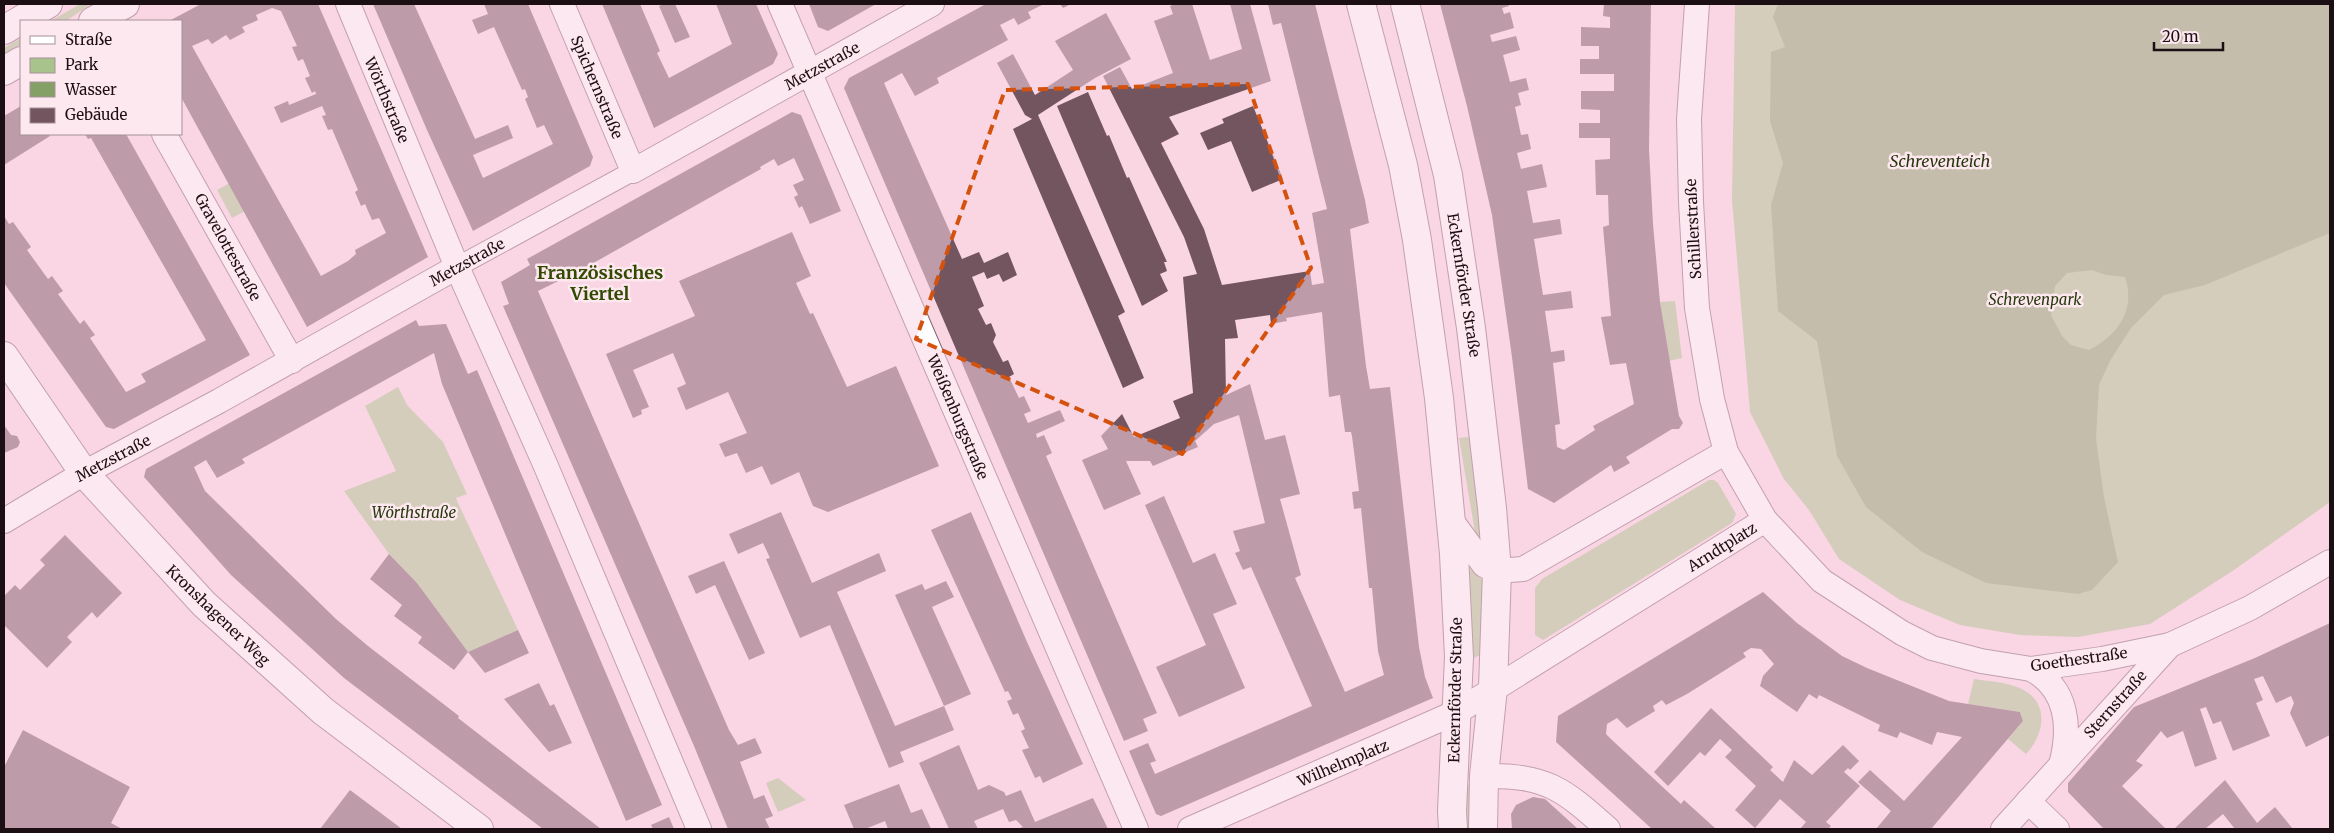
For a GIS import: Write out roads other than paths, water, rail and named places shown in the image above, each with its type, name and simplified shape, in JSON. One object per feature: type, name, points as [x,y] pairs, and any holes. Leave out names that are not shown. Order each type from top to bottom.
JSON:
[{"type":"main road","points":[[21,20],[48,4]]},
{"type":"main road","points":[[98,20],[125,4]]},
{"type":"main road","name":"Eckernförder Straße","points":[[1361,4],[1403,164],[1417,240],[1439,398],[1451,520],[1459,657],[1453,829]]},
{"type":"main road","name":"Eckernförder Straße","points":[[1404,4],[1448,175],[1479,389],[1497,571],[1493,688],[1496,776],[1484,829]]},
{"type":"main road","points":[[4,30],[20,21]]},
{"type":"main road","points":[[4,71],[20,62]]},
{"type":"main road","name":"Kronshagener Weg","points":[[4,356],[84,473],[204,604],[323,711],[479,829]]},
{"type":"street","name":"Wörthstraße","points":[[348,4],[457,268],[545,464],[699,829]]},
{"type":"street","name":"Spichernstraße","points":[[562,4],[633,170]]},
{"type":"street","name":"Weißenburgstraße","points":[[780,4],[1136,829]]},
{"type":"street","name":"Metzstraße","points":[[4,521],[84,473],[292,361],[932,4]]},
{"type":"street","name":"Schillerstraße","points":[[1697,4],[1690,119],[1691,202],[1697,308],[1712,399],[1726,452]]},
{"type":"street","name":"Gravelottestraße","points":[[165,135],[292,361]]},
{"type":"street","points":[[1451,520],[1484,565],[1497,571],[1523,568],[1534,564],[1726,452]]},
{"type":"street","name":"Arndtplatz","points":[[1493,688],[1766,520],[1726,452]]},
{"type":"street","name":"Goethestraße","points":[[1766,520],[1822,580],[1902,633],[1932,648],[1981,661],[2031,669],[2102,659],[2170,644],[2250,608],[2330,562]]},
{"type":"street","name":"Sternstraße","points":[[2003,829],[2170,644]]},
{"type":"street","name":"Sternstraße","points":[[2031,669],[2042,675],[2051,684],[2059,694],[2064,707],[2067,737],[2061,764]]},
{"type":"street","name":"Wilhelmplatz","points":[[1190,829],[1456,712],[1493,688]]},
{"type":"street","points":[[1496,776],[1529,778],[1551,784],[1574,798],[1608,829]]},
{"type":"street","points":[[2028,801],[2057,829]]},
{"type":"water","name":"Schreventeich","points":[[1778,4],[2330,4],[2330,233],[2205,285],[2164,295],[2131,328],[2110,361],[2099,385],[2096,439],[2104,497],[2118,562],[2092,590],[2078,594],[1986,583],[1922,552],[1866,507],[1837,456],[1817,341],[1778,311],[1771,205],[1783,163],[1770,121],[1771,52],[1785,47],[1773,17]],"holes":[[[2092,270],[2106,275],[2125,277],[2128,300],[2122,320],[2108,337],[2089,350],[2071,345],[2062,336],[2051,315],[2055,286],[2067,273]]]},
{"type":"district","name":"Französisches Viertel","points":[[600,282]]},
{"type":"park label","name":"Schrevenpark","points":[[2035,299]]}]
